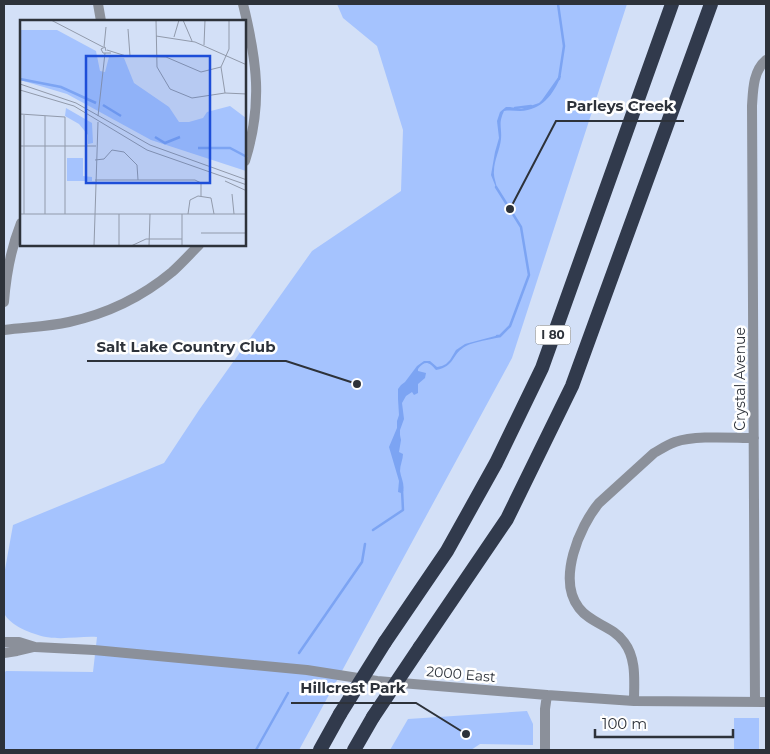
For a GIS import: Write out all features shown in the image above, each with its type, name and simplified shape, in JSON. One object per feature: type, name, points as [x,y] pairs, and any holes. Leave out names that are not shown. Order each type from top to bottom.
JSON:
[{"type":"highway","name":"I 80","points":[[320,750],[385,642],[446,551],[496,463],[542,368],[672,4]]},
{"type":"highway","name":"I 80","points":[[354,750],[373,717],[507,519],[572,386],[712,4]]},
{"type":"street","points":[[98,4],[101,20]]},
{"type":"street","points":[[242,4],[246,20]]},
{"type":"street","points":[[246,20],[254,53],[257,91],[256,111],[246,157]]},
{"type":"street","name":"Crystal Avenue","points":[[755,702],[752,106],[755,79],[759,69],[766,60]]},
{"type":"street","points":[[4,302],[8,266],[20,226]]},
{"type":"street","points":[[4,330],[69,322],[119,305],[161,280],[198,246]]},
{"type":"street","points":[[634,701],[634,671],[632,658],[626,644],[619,636],[592,620],[579,608],[572,594],[569,579],[570,564],[583,527],[599,503],[664,446],[695,439],[754,438]]},
{"type":"street","name":"2000 East","points":[[4,642],[19,642],[36,647],[153,655],[307,670],[377,681],[548,695],[634,701],[766,702]]},
{"type":"street","name":"2000 East","points":[[4,652],[36,647]]},
{"type":"street","points":[[545,750],[548,695]]},
{"type":"shaded area","points":[[337,4],[627,4],[512,358],[299,750],[4,750],[4,673],[6,671],[93,672],[97,637],[46,637],[22,629],[7,618],[4,613],[4,575],[13,525],[164,463],[199,410],[312,251],[401,191],[403,130],[377,46],[343,18]]},
{"type":"shaded area","points":[[559,76],[561,76],[550,95],[535,108],[520,111],[504,111],[501,122],[500,143],[494,167],[497,190],[491,175],[499,138],[497,121],[500,112],[506,107],[521,109],[539,103]]},
{"type":"shaded area","points":[[499,335],[501,337],[466,346],[461,349],[447,366],[436,370],[431,365],[425,363],[418,369],[418,371],[426,373],[425,378],[418,384],[418,393],[414,395],[412,392],[406,396],[402,403],[404,419],[400,430],[399,452],[403,454],[400,471],[403,492],[398,492],[399,481],[389,447],[397,428],[399,415],[398,389],[417,366],[424,361],[430,361],[437,367],[442,366],[450,360],[456,350],[465,344]]},
{"type":"shaded area","points":[[527,711],[533,724],[533,745],[480,744],[471,750],[390,750],[408,719]]},
{"type":"shaded area","points":[[734,718],[759,718],[759,750],[734,750]]},
{"type":"waterway","points":[[558,4],[564,46],[559,79]]},
{"type":"waterway","points":[[515,108],[531,106]]},
{"type":"waterway","points":[[496,187],[521,227],[529,275],[510,326],[500,336],[497,336]]},
{"type":"waterway","points":[[373,530],[403,510],[402,490]]},
{"type":"waterway","points":[[299,653],[362,562],[365,544]]},
{"type":"waterway","points":[[256,750],[288,693]]},
{"type":"place","name":"Parleys Creek","points":[[510,209]]},
{"type":"place","name":"Salt Lake Country Club","points":[[357,384]]},
{"type":"place","name":"Hillcrest Park","points":[[466,734]]}]
